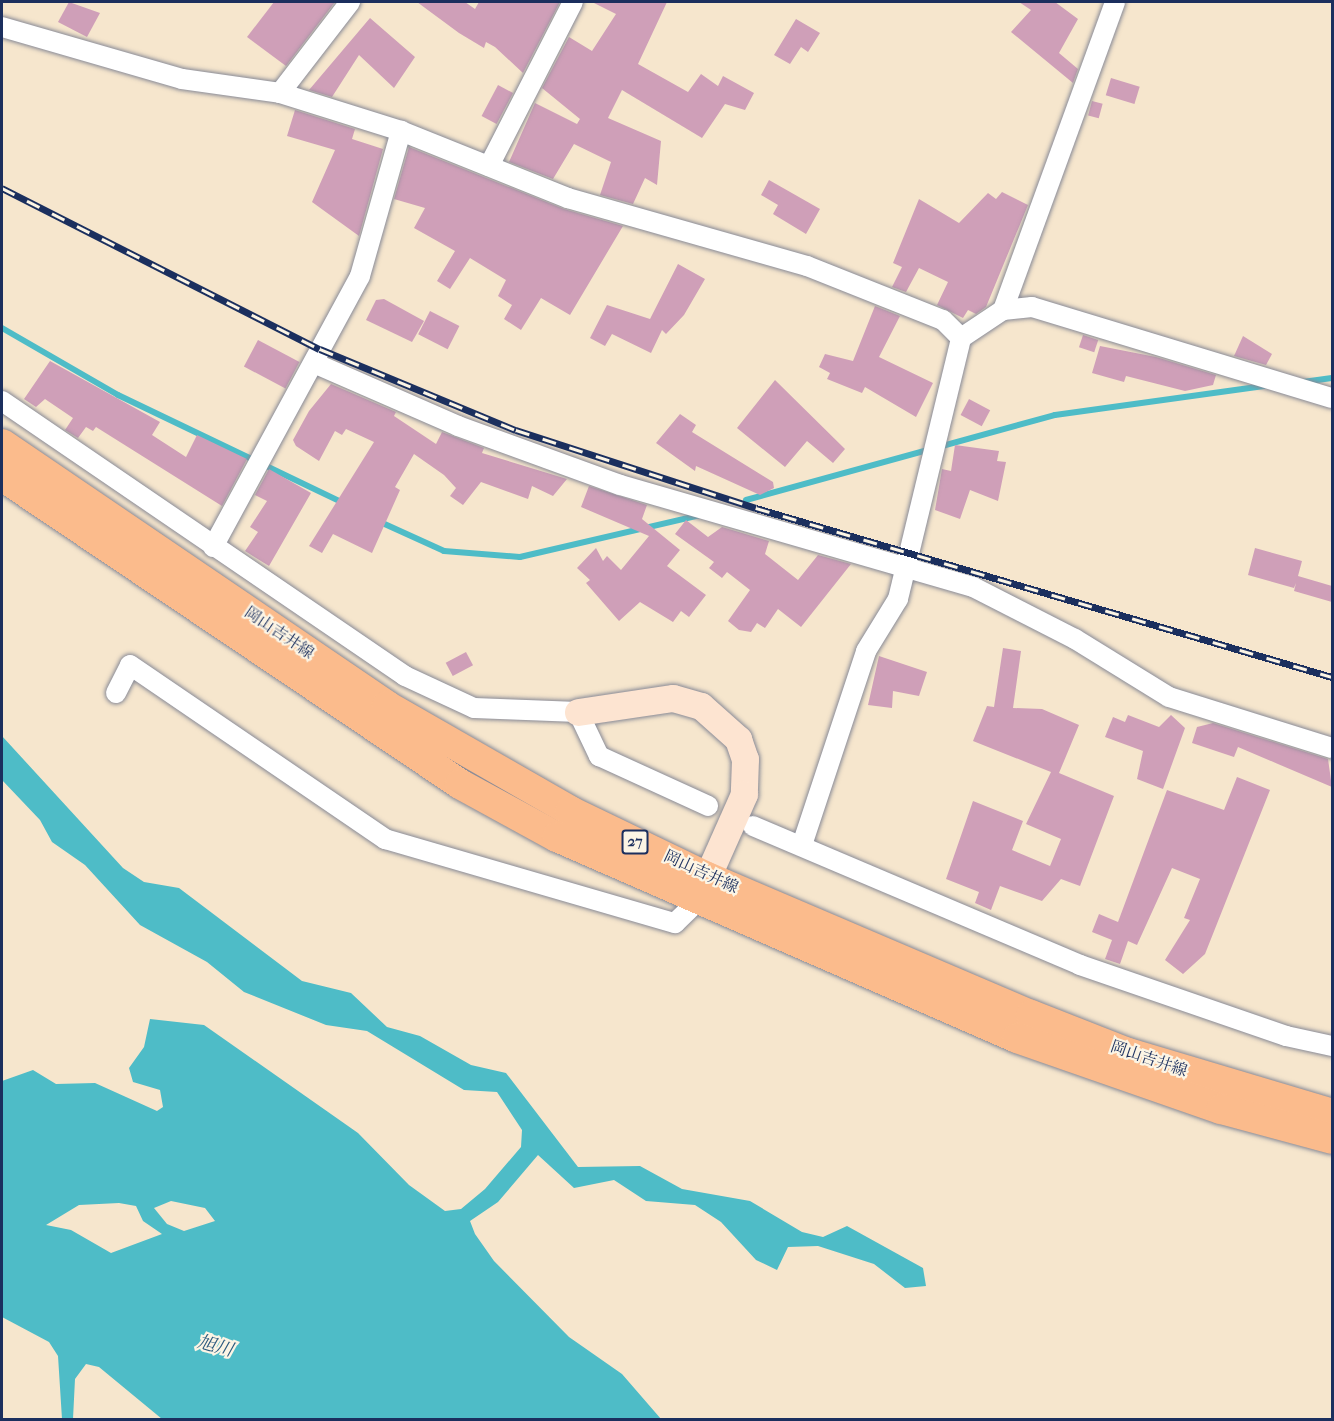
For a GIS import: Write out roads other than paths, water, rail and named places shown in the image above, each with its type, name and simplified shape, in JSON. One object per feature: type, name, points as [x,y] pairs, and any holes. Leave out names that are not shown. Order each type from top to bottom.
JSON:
[{"type":"main road","name":"岡山吉井線","points":[[2,444],[387,706],[570,810],[702,889],[1128,1053],[1332,1114]]},
{"type":"main road","name":"岡山吉井線","points":[[2,476],[460,784],[702,889],[1017,1038],[1221,1110],[1332,1139]]},
{"type":"street","points":[[280,93],[350,2]]},
{"type":"street","points":[[489,166],[573,2]]},
{"type":"street","points":[[1003,310],[1115,2]]},
{"type":"street","points":[[2,27],[182,79],[280,93],[401,131],[568,198],[807,266],[943,320],[961,338]]},
{"type":"street","points":[[213,547],[360,276],[401,131]]},
{"type":"street","points":[[802,845],[866,651],[887,622],[905,567],[961,338],[1003,310],[1032,307],[1332,398]]},
{"type":"street","points":[[314,363],[458,426],[620,485],[974,587],[1075,639],[1169,697],[1332,748]]},
{"type":"street","points":[[2,401],[405,676],[474,708],[578,712],[673,698],[700,706],[738,739],[745,759],[744,794],[702,889],[675,923],[385,839],[130,665],[116,693]]},
{"type":"street","points":[[578,712],[599,756],[708,806]]},
{"type":"street","points":[[753,826],[1080,965],[1286,1036],[1332,1046]]},
{"type":"water","name":"旭川","points":[[2,736],[123,868],[144,882],[179,888],[302,981],[351,993],[387,1027],[420,1036],[471,1065],[506,1073],[578,1167],[640,1166],[682,1189],[750,1201],[802,1232],[823,1237],[847,1226],[923,1268],[926,1286],[905,1288],[874,1264],[818,1246],[788,1247],[777,1270],[756,1260],[721,1222],[695,1205],[646,1201],[614,1180],[574,1188],[538,1155],[498,1202],[470,1221],[475,1234],[494,1261],[569,1337],[622,1374],[661,1419],[162,1419],[99,1367],[86,1364],[75,1379],[73,1419],[62,1419],[58,1356],[49,1342],[2,1317],[2,1081],[33,1070],[56,1084],[95,1083],[157,1111],[163,1107],[160,1090],[133,1082],[129,1068],[144,1047],[150,1019],[204,1025],[358,1133],[409,1185],[445,1211],[461,1209],[485,1189],[521,1147],[522,1130],[497,1092],[464,1090],[367,1031],[326,1025],[244,992],[207,962],[140,925],[85,865],[52,842],[40,820],[2,780]],"holes":[[[171,1201],[205,1208],[215,1221],[184,1231],[167,1224],[154,1208]],[[119,1203],[136,1206],[143,1221],[162,1234],[111,1253],[71,1230],[46,1225],[79,1205]]]},
{"type":"waterway","points":[[2,328],[118,395],[345,504]]},
{"type":"waterway","points":[[1303,382],[1332,378]]},
{"type":"waterway","points":[[746,500],[1055,415],[1264,386]]},
{"type":"waterway","points":[[378,521],[444,551],[520,557],[701,515]]},
{"type":"railway","points":[[2,188],[320,349],[516,430],[756,508],[1332,677]]}]
